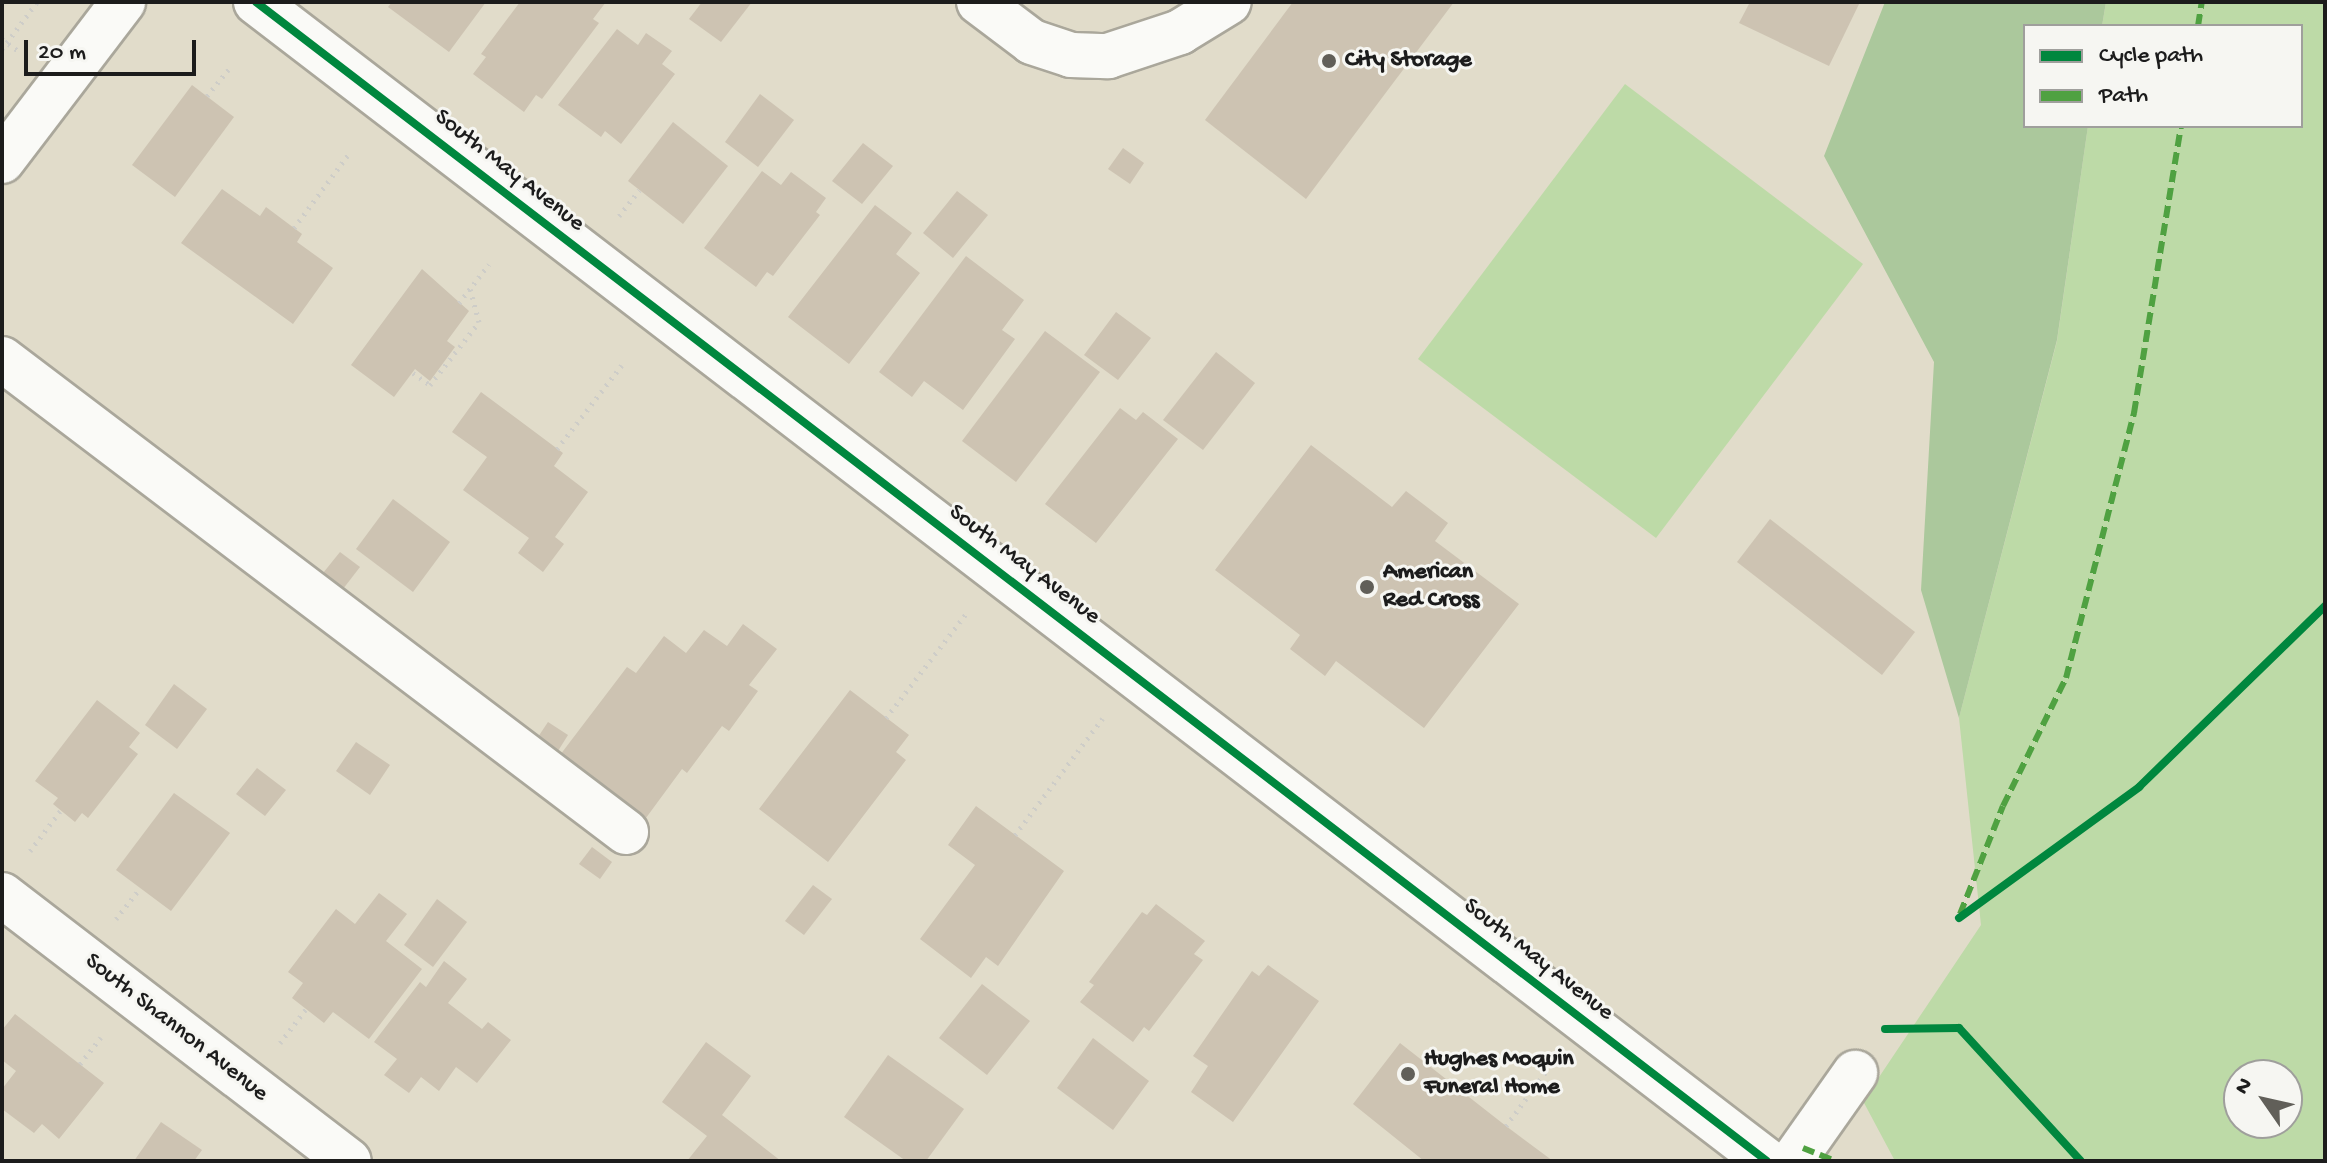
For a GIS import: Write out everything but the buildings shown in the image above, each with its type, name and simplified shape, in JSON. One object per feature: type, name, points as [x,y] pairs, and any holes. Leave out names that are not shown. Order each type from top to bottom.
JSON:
[{"type":"street","points":[[2,161],[123,2]]},
{"type":"street","name":"South May Avenue","points":[[256,2],[1767,1161]]},
{"type":"street","points":[[979,2],[1032,42],[1071,55],[1108,56],[1180,32],[1229,2]]},
{"type":"street","points":[[2,359],[626,832]]},
{"type":"street","name":"South Shannon Avenue","points":[[2,895],[349,1161]]},
{"type":"street","points":[[1793,1161],[1855,1073]]},
{"type":"path","points":[[2,49],[37,2]]},
{"type":"path","points":[[207,96],[231,66]]},
{"type":"path","points":[[294,228],[348,155]]},
{"type":"path","points":[[631,200],[639,190]]},
{"type":"path","points":[[459,303],[489,264]]},
{"type":"path","points":[[413,373],[430,385],[479,322],[470,289]]},
{"type":"path","points":[[557,449],[622,365]]},
{"type":"path","points":[[886,718],[958,623]]},
{"type":"path","points":[[1015,835],[1096,728]]},
{"type":"path","points":[[26,857],[61,810]]},
{"type":"path","points":[[112,924],[140,888]]},
{"type":"path","points":[[276,1049],[306,1009]]},
{"type":"path","points":[[80,1064],[105,1032]]},
{"type":"path","points":[[1506,1126],[1545,1073]]},
{"type":"green space","points":[[1885,2],[2106,2],[2102,24],[2023,24],[2023,128],[2088,128],[2057,340],[1959,718],[1921,590],[1934,362],[1824,156]]},
{"type":"green space","points":[[2106,2],[2325,2],[2325,1161],[1895,1161],[1863,1101],[1981,925],[1959,718],[2057,341],[2088,128],[2303,128],[2303,24],[2102,24]]},
{"type":"green space","points":[[1625,84],[1863,264],[1656,538],[1418,359]]},
{"type":"marked path","points":[[2198,24],[2202,2]]},
{"type":"marked path","points":[[1960,914],[2003,806],[2066,678],[2134,413],[2181,128]]},
{"type":"marked path","points":[[1803,1148],[1836,1161]]},
{"type":"cycle path","points":[[256,2],[1767,1161]]},
{"type":"cycle path","points":[[1959,918],[2139,787],[2325,606]]},
{"type":"cycle path","points":[[1885,1029],[1959,1028],[2081,1161]]},
{"type":"place","name":"City Storage","points":[[1329,61]]},
{"type":"place","name":"American Red Cross","points":[[1367,587]]},
{"type":"place","name":"Hughes Moquin Funeral Home","points":[[1408,1074]]}]
